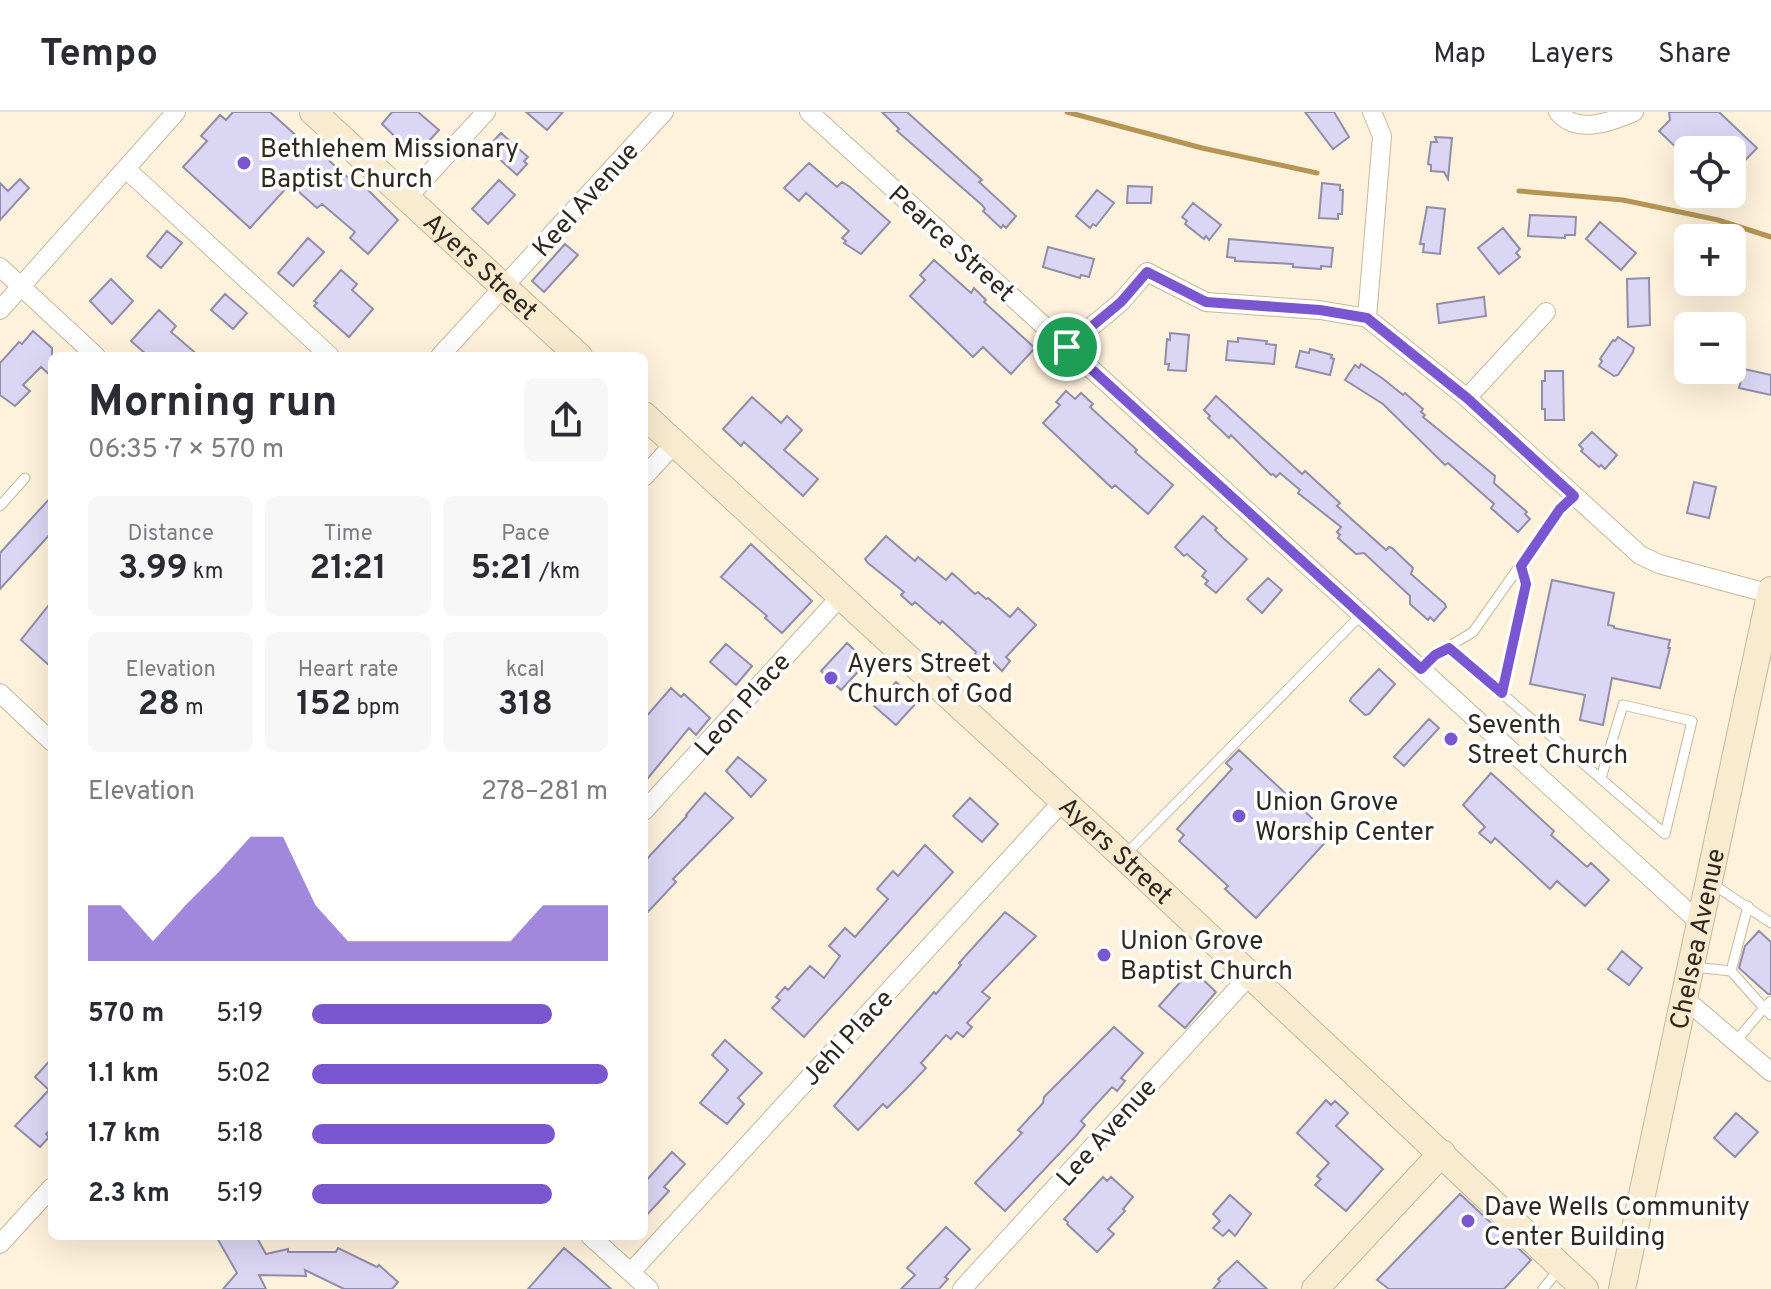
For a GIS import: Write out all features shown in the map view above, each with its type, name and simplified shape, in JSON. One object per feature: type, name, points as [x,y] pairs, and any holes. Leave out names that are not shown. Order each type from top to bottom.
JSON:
[{"type":"street","points":[[0,310],[176,112]]},
{"type":"street","name":"Ayers Street","points":[[313,112],[575,352]]},
{"type":"street","points":[[407,198],[486,112]]},
{"type":"street","name":"Keel Avenue","points":[[444,352],[664,112]]},
{"type":"street","name":"Pearce Street","points":[[809,112],[1699,922]]},
{"type":"street","points":[[1367,318],[1382,136],[1372,112]]},
{"type":"street","points":[[1558,112],[1567,121],[1595,125],[1634,112]]},
{"type":"street","points":[[126,169],[326,352]]},
{"type":"street","points":[[0,267],[92,352]]},
{"type":"street","points":[[1067,347],[1121,302],[1147,272],[1206,302],[1320,310],[1367,318],[1467,398],[1624,542],[1650,559],[1692,574],[1771,592]]},
{"type":"street","points":[[1467,398],[1546,312]]},
{"type":"street","name":"Ayers Street","points":[[648,419],[1124,857],[1585,1289]]},
{"type":"street","points":[[648,473],[675,443]]},
{"type":"street","name":"Chelsea Avenue","points":[[1622,1289],[1771,592]]},
{"type":"street","name":"Leon Place","points":[[648,807],[841,596]]},
{"type":"street","points":[[0,693],[48,738]]},
{"type":"street","name":"Jehl Place","points":[[631,1272],[1062,802]]},
{"type":"street","name":"Lee Avenue","points":[[962,1289],[1250,975]]},
{"type":"street","points":[[1686,1000],[1771,1072]]},
{"type":"street","points":[[1315,1289],[1442,1153]]},
{"type":"street","points":[[0,1244],[48,1191]]},
{"type":"street","points":[[595,1240],[649,1289]]},
{"type":"lane","points":[[0,506],[25,478]]},
{"type":"lane","points":[[1421,669],[1435,655],[1473,632],[1560,509],[1574,496]]},
{"type":"lane","points":[[1502,693],[1526,584],[1521,566]]},
{"type":"lane","points":[[1124,857],[1361,615]]},
{"type":"lane","points":[[1449,648],[1665,834],[1692,721],[1623,705],[1601,778]]},
{"type":"lane","points":[[1708,882],[1771,923]]},
{"type":"lane","points":[[1731,971],[1748,906]]},
{"type":"lane","points":[[1691,967],[1731,971],[1769,1008],[1736,1041]]},
{"type":"lane","points":[[1543,1289],[1561,1267]]},
{"type":"building","points":[[233,112],[270,112],[321,158],[323,155],[355,184],[360,182],[398,220],[368,254],[350,238],[355,232],[322,204],[317,208],[290,184],[250,228],[183,167],[207,141],[201,136],[220,115],[226,120]]},
{"type":"building","points":[[392,112],[418,112],[439,130],[415,156],[382,124]]},
{"type":"building","points":[[526,112],[563,112],[547,130]]},
{"type":"building","points":[[882,112],[907,112],[982,180],[979,182],[1016,216],[1006,228],[1003,225],[1001,228],[983,211],[982,205],[897,131],[899,129]]},
{"type":"building","points":[[1305,112],[1334,112],[1349,137],[1333,149]]},
{"type":"building","points":[[1669,112],[1719,112],[1744,136],[1674,136],[1674,145],[1659,131],[1670,120]]},
{"type":"building","points":[[501,133],[528,157],[524,161],[527,164],[517,175],[487,148]]},
{"type":"building","points":[[1435,137],[1452,138],[1448,179],[1444,172],[1431,171],[1428,164],[1431,142],[1437,142]]},
{"type":"building","points":[[1746,138],[1757,148],[1746,159]]},
{"type":"building","points":[[809,163],[837,187],[842,182],[850,187],[890,222],[861,254],[844,243],[846,241],[842,238],[849,231],[806,193],[799,201],[784,188]]},
{"type":"building","points":[[20,179],[29,188],[0,220],[0,183],[8,191]]},
{"type":"building","points":[[499,180],[515,195],[488,224],[472,209]]},
{"type":"building","points":[[1322,183],[1340,185],[1340,190],[1343,190],[1342,214],[1338,214],[1338,219],[1319,218]]},
{"type":"building","points":[[1128,186],[1152,187],[1151,203],[1127,203]]},
{"type":"building","points":[[1097,190],[1114,203],[1096,226],[1093,224],[1090,228],[1076,216]]},
{"type":"building","points":[[1193,203],[1221,225],[1209,240],[1185,224],[1187,221],[1182,217]]},
{"type":"building","points":[[1427,207],[1445,209],[1440,254],[1423,252],[1424,244],[1420,244]]},
{"type":"building","points":[[1530,215],[1576,217],[1575,235],[1565,235],[1565,238],[1528,236]]},
{"type":"building","points":[[1600,222],[1636,253],[1621,270],[1586,239]]},
{"type":"building","points":[[1503,228],[1520,249],[1516,253],[1520,257],[1499,274],[1478,248]]},
{"type":"building","points":[[167,231],[182,243],[161,268],[147,256]]},
{"type":"building","points":[[308,238],[324,252],[293,286],[278,273]]},
{"type":"building","points":[[1229,239],[1333,248],[1331,267],[1321,266],[1321,269],[1235,261],[1235,258],[1227,257]]},
{"type":"building","points":[[565,244],[578,255],[544,292],[532,281]]},
{"type":"building","points":[[1048,247],[1094,259],[1089,277],[1081,275],[1080,278],[1043,267]]},
{"type":"building","points":[[934,260],[971,293],[974,288],[986,300],[984,302],[1035,348],[1011,374],[983,347],[973,357],[910,296],[925,280],[920,275]]},
{"type":"building","points":[[341,270],[357,284],[352,290],[373,309],[349,337],[314,306],[317,303],[314,301]]},
{"type":"building","points":[[1649,278],[1650,325],[1628,327],[1627,279]]},
{"type":"building","points":[[111,279],[133,301],[112,324],[90,301]]},
{"type":"building","points":[[225,294],[247,313],[233,329],[211,310]]},
{"type":"building","points":[[1484,297],[1486,316],[1439,323],[1437,304]]},
{"type":"building","points":[[159,310],[176,326],[171,332],[194,352],[143,352],[131,341]]},
{"type":"building","points":[[33,331],[52,348],[52,352],[48,352],[48,373],[41,367],[23,385],[30,391],[15,406],[0,395],[0,363],[19,342],[22,344]]},
{"type":"building","points":[[1170,333],[1189,335],[1186,371],[1168,370],[1169,364],[1165,364]]},
{"type":"building","points":[[1618,337],[1634,348],[1618,375],[1614,376],[1599,366],[1600,359]]},
{"type":"building","points":[[1238,338],[1276,345],[1274,364],[1226,360],[1228,341],[1238,342]]},
{"type":"building","points":[[1310,349],[1332,355],[1330,375],[1296,367],[1300,351],[1309,353]]},
{"type":"building","points":[[1361,364],[1403,395],[1405,393],[1423,409],[1423,417],[1495,476],[1494,483],[1527,512],[1525,514],[1530,519],[1518,532],[1491,508],[1494,504],[1448,463],[1445,465],[1383,404],[1345,380],[1355,365],[1359,368]]},
{"type":"building","points":[[1746,369],[1771,375],[1771,395],[1739,388],[1740,384],[1746,384]]},
{"type":"building","points":[[1545,371],[1563,371],[1564,420],[1545,420],[1542,381],[1545,381]]},
{"type":"building","points":[[1066,391],[1075,399],[1081,393],[1093,404],[1090,407],[1137,450],[1135,452],[1173,485],[1148,514],[1115,485],[1112,488],[1043,423],[1060,405],[1056,402]]},
{"type":"building","points":[[1216,396],[1302,474],[1305,471],[1340,503],[1337,506],[1386,550],[1392,548],[1413,568],[1411,574],[1445,604],[1446,607],[1434,621],[1430,617],[1428,620],[1410,604],[1410,596],[1364,553],[1356,554],[1338,538],[1340,535],[1337,532],[1341,527],[1298,493],[1300,490],[1280,473],[1276,477],[1271,475],[1231,435],[1229,438],[1208,418],[1210,416],[1204,410]]},
{"type":"building","points":[[752,397],[781,423],[787,416],[802,430],[784,450],[818,479],[803,496],[744,442],[741,446],[723,429]]},
{"type":"building","points":[[1592,432],[1617,455],[1605,469],[1581,451],[1583,449],[1579,445]]},
{"type":"building","points":[[1694,482],[1716,487],[1709,518],[1687,513]]},
{"type":"building","points":[[48,500],[48,536],[0,589],[0,553]]},
{"type":"building","points":[[1203,516],[1247,559],[1216,593],[1205,584],[1208,581],[1202,576],[1206,571],[1175,547]]},
{"type":"building","points":[[886,536],[915,561],[918,557],[946,580],[952,573],[975,594],[978,592],[988,598],[1010,617],[1018,608],[1036,625],[1006,657],[1010,661],[1002,671],[989,658],[984,663],[942,621],[940,624],[915,602],[912,605],[901,595],[904,592],[868,563],[865,559]]},
{"type":"building","points":[[751,544],[812,601],[782,633],[721,577]]},
{"type":"building","points":[[1268,578],[1282,590],[1262,613],[1247,599]]},
{"type":"building","points":[[1552,580],[1614,593],[1608,625],[1670,640],[1660,688],[1612,678],[1603,725],[1580,720],[1585,695],[1530,684]]},
{"type":"building","points":[[48,606],[48,664],[21,640]]},
{"type":"building","points":[[847,643],[867,662],[841,690],[821,671]]},
{"type":"building","points":[[726,644],[752,666],[736,685],[710,662]]},
{"type":"building","points":[[1379,669],[1395,684],[1365,715],[1350,701]]},
{"type":"building","points":[[896,682],[918,701],[896,725],[874,706]]},
{"type":"building","points":[[671,688],[681,697],[684,694],[710,718],[696,735],[689,728],[648,778],[648,714]]},
{"type":"building","points":[[1429,719],[1439,728],[1404,766],[1394,757]]},
{"type":"building","points":[[1239,750],[1331,836],[1256,918],[1225,889],[1228,886],[1179,841],[1184,835],[1177,829],[1232,769],[1226,763]]},
{"type":"building","points":[[738,757],[766,780],[751,797],[726,771]]},
{"type":"building","points":[[1491,773],[1554,831],[1551,835],[1587,867],[1591,863],[1609,880],[1585,906],[1557,881],[1550,889],[1495,838],[1491,843],[1479,833],[1485,827],[1463,805]]},
{"type":"building","points":[[705,793],[733,818],[673,879],[676,882],[648,912],[648,858]]},
{"type":"building","points":[[970,798],[998,824],[982,842],[953,816]]},
{"type":"building","points":[[925,845],[953,872],[804,1037],[772,1008],[780,1000],[776,997],[785,987],[788,990],[810,966],[824,978],[840,956],[829,946],[845,928],[855,937],[888,899],[877,889],[893,871],[898,876]]},
{"type":"building","points":[[1005,912],[1036,936],[982,992],[990,998],[967,1023],[972,1027],[963,1037],[957,1032],[951,1039],[946,1035],[921,1063],[926,1068],[887,1108],[883,1104],[858,1130],[834,1106],[934,992],[936,994]]},
{"type":"building","points":[[1759,931],[1771,942],[1771,994],[1739,968],[1745,946]]},
{"type":"building","points":[[1622,951],[1642,968],[1629,985],[1608,969]]},
{"type":"building","points":[[1192,969],[1216,992],[1185,1028],[1159,1006]]},
{"type":"building","points":[[1114,1027],[1143,1053],[1121,1078],[1125,1081],[1117,1091],[1112,1087],[1081,1121],[1085,1125],[1075,1137],[1005,1211],[975,1183],[1022,1133],[1018,1130],[1043,1103],[1044,1097]]},
{"type":"building","points":[[725,1040],[762,1073],[738,1098],[744,1104],[727,1124],[700,1103],[728,1070],[712,1055]]},
{"type":"building","points":[[48,1062],[48,1089],[35,1077]]},
{"type":"building","points":[[48,1091],[48,1138],[40,1147],[15,1126]]},
{"type":"building","points":[[1326,1100],[1331,1105],[1335,1101],[1348,1113],[1336,1126],[1383,1169],[1346,1211],[1315,1185],[1321,1179],[1317,1176],[1329,1163],[1297,1133]]},
{"type":"building","points":[[1736,1113],[1758,1132],[1735,1157],[1714,1138]]},
{"type":"building","points":[[672,1152],[685,1164],[664,1187],[669,1191],[648,1214],[648,1179]]},
{"type":"building","points":[[1103,1177],[1107,1181],[1111,1177],[1133,1197],[1108,1229],[1114,1234],[1097,1252],[1064,1219]]},
{"type":"building","name":"Dave Wells Community Center Building","points":[[1460,1194],[1531,1260],[1504,1289],[1389,1289],[1377,1280]]},
{"type":"building","points":[[1230,1195],[1251,1214],[1235,1236],[1229,1230],[1223,1236],[1213,1228],[1220,1221],[1213,1214]]},
{"type":"building","points":[[946,1227],[970,1249],[945,1277],[948,1279],[939,1289],[901,1289],[915,1275],[907,1268]]},
{"type":"building","points":[[218,1240],[258,1240],[266,1254],[288,1249],[288,1252],[336,1252],[338,1248],[377,1267],[379,1265],[398,1282],[392,1289],[344,1289],[305,1270],[306,1276],[259,1275],[266,1289],[223,1289],[237,1273]]},
{"type":"building","points":[[564,1248],[583,1264],[611,1289],[528,1289]]},
{"type":"building","points":[[1237,1261],[1267,1289],[1213,1289],[1220,1281],[1218,1279]]},
{"type":"waterway","points":[[1067,112],[1202,148],[1317,173]]},
{"type":"waterway","points":[[1519,191],[1623,200],[1718,220],[1771,237]]},
{"type":"place","name":"Bethlehem Missionary Baptist Church","points":[[244,163]]},
{"type":"place","name":"Ayers Street Church of God","points":[[831,678]]},
{"type":"place","name":"Seventh Street Church","points":[[1451,739]]},
{"type":"place","name":"Union Grove Worship Center","points":[[1239,816]]},
{"type":"place","name":"Union Grove Baptist Church","points":[[1104,955]]},
{"type":"place","name":"Dave Wells Community Center Building","points":[[1468,1221]]},
{"type":"route","points":[[1147,272],[1206,302],[1320,310],[1367,318],[1467,398],[1574,496],[1560,509],[1521,566],[1526,584],[1502,693],[1449,648],[1435,655],[1421,669],[1067,347],[1121,302],[1147,272]]}]
